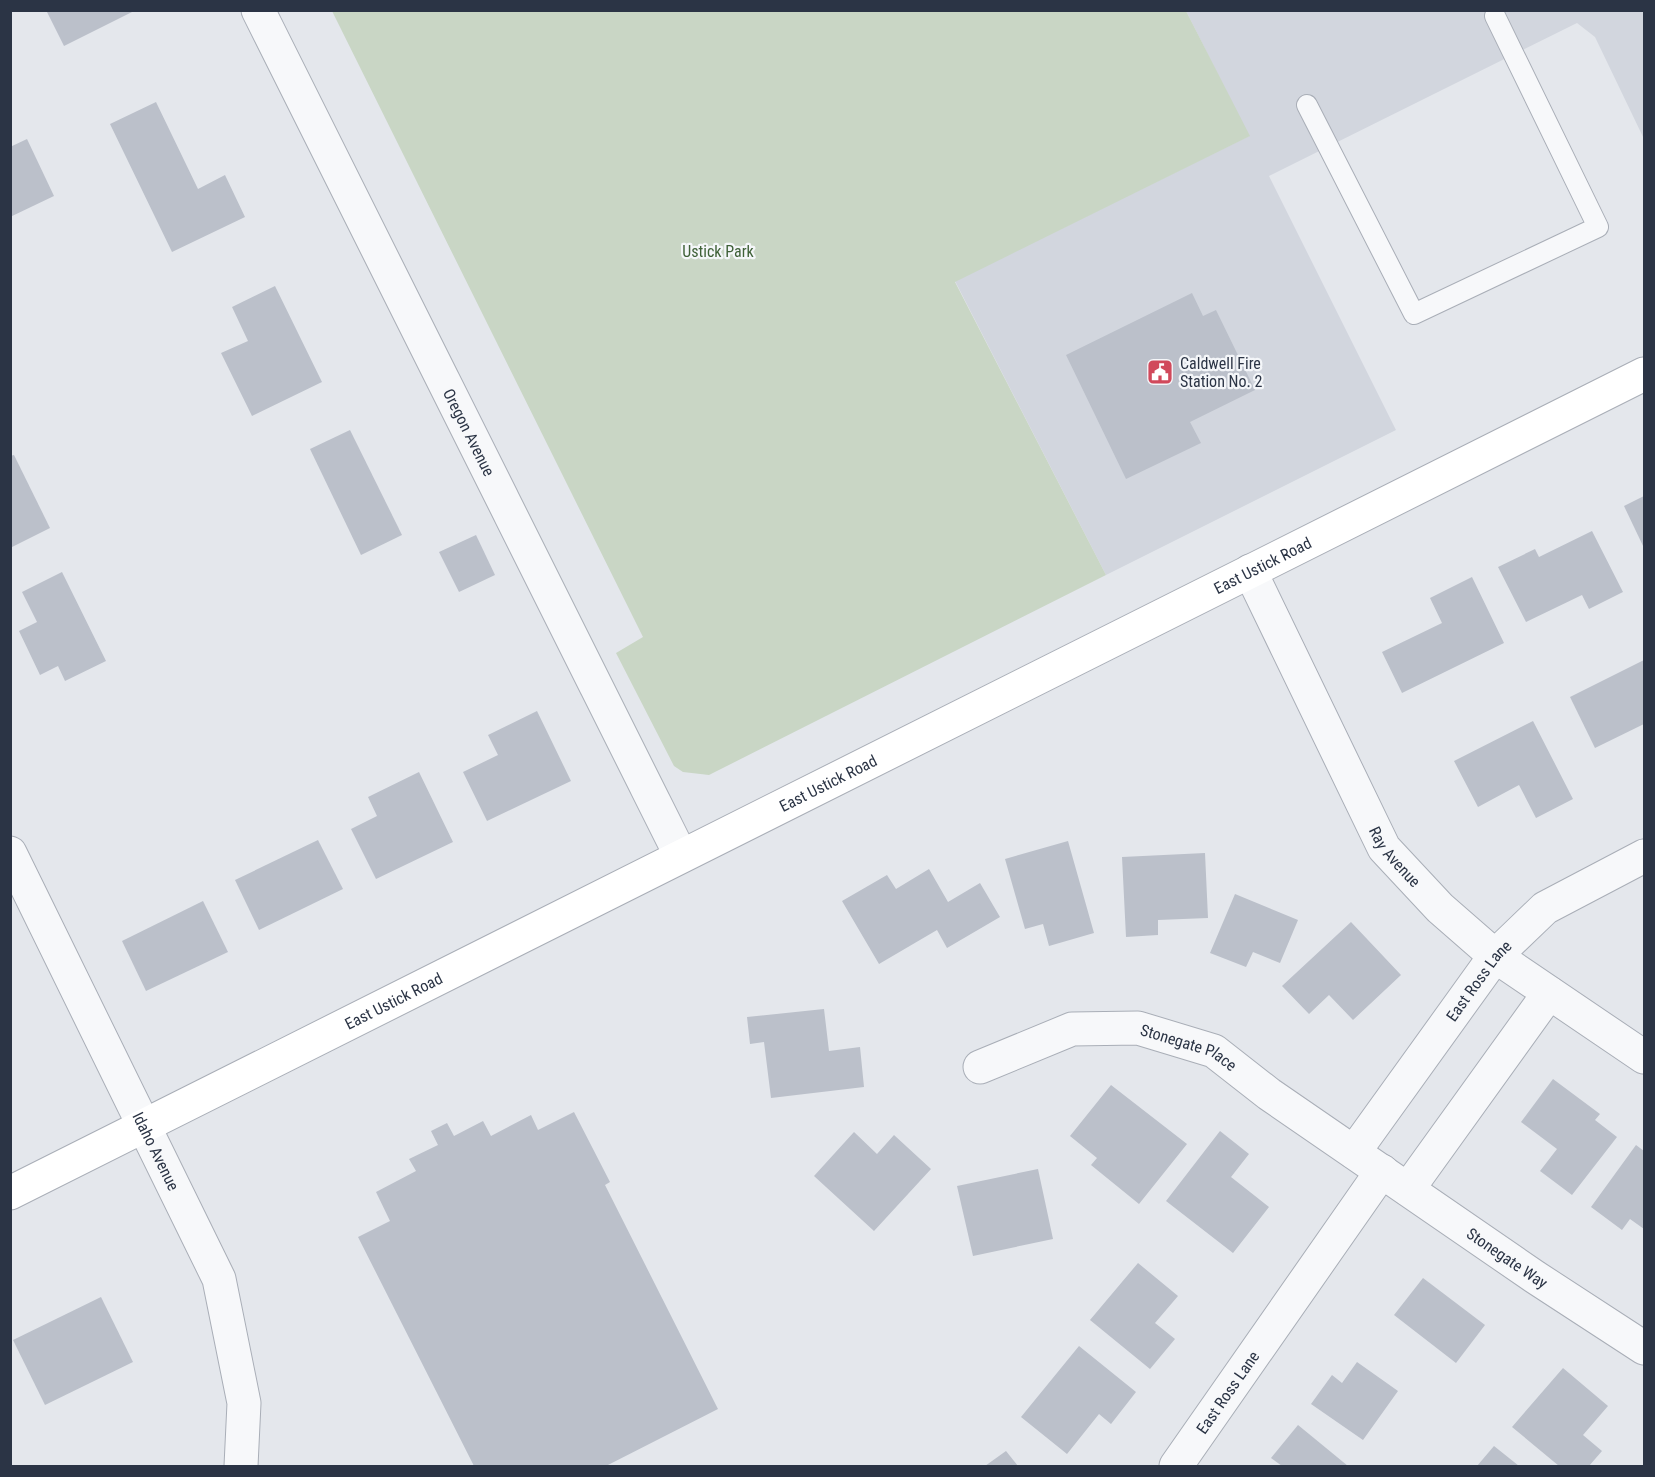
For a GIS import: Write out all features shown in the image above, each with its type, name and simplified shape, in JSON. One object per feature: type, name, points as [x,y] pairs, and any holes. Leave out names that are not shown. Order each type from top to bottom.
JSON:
[{"type":"main road","name":"East Ustick Road","points":[[10,1193],[1644,374]]},
{"type":"street","name":"Oregon Avenue","points":[[258,10],[681,856]]},
{"type":"street","name":"Ray Avenue","points":[[1250,571],[1384,848],[1440,908],[1495,956],[1644,1057]]},
{"type":"street","name":"Idaho Avenue","points":[[10,853],[146,1125],[219,1279],[244,1403],[241,1467]]},
{"type":"street","name":"East Ross Lane","points":[[1176,1467],[1379,1169],[1495,956],[1545,908],[1644,856]]},
{"type":"street","name":"East Ross Lane","points":[[1379,1169],[1549,993]]},
{"type":"street","name":"Stonegate Place","points":[[980,1067],[1072,1029],[1138,1028],[1214,1051],[1269,1094],[1379,1169]]},
{"type":"street","name":"Stonegate Way","points":[[1379,1169],[1644,1348]]},
{"type":"lane","points":[[1307,105],[1414,314],[1598,226],[1495,16]]},
{"type":"shaded area","points":[[1186,11],[1644,11],[1644,139],[1595,37],[1577,23],[1269,176],[1396,430],[1106,575],[955,281],[1249,136]]},
{"type":"green space","name":"Ustick Park","points":[[332,11],[1186,11],[1250,136],[955,282],[1106,575],[709,775],[683,772],[674,766],[616,653],[643,637]]},
{"type":"building","points":[[46,10],[136,10],[64,46]]},
{"type":"building","points":[[156,102],[198,189],[225,175],[245,217],[172,252],[110,124]]},
{"type":"building","points":[[27,139],[54,196],[10,217],[10,147]]},
{"type":"building","points":[[275,286],[322,382],[252,416],[221,353],[248,341],[232,307]]},
{"type":"building","name":"Caldwell Fire Station No. 2","points":[[1192,293],[1203,316],[1216,310],[1255,390],[1190,422],[1201,443],[1126,479],[1066,355]]},
{"type":"building","points":[[350,430],[402,535],[361,555],[310,449]]},
{"type":"building","points":[[14,455],[50,528],[10,548],[10,456]]},
{"type":"building","points":[[1644,496],[1644,548],[1624,506]]},
{"type":"building","points":[[1592,531],[1623,592],[1589,609],[1582,595],[1526,622],[1498,567],[1535,549],[1539,557]]},
{"type":"building","points":[[476,535],[495,575],[459,592],[439,552]]},
{"type":"building","points":[[62,572],[106,661],[65,681],[58,666],[40,675],[19,631],[37,622],[22,592]]},
{"type":"building","points":[[1472,577],[1504,643],[1402,693],[1382,652],[1442,623],[1430,598]]},
{"type":"building","points":[[1644,660],[1644,724],[1595,748],[1570,697]]},
{"type":"building","points":[[537,711],[571,781],[487,821],[463,772],[498,755],[488,735]]},
{"type":"building","points":[[1533,721],[1573,799],[1536,818],[1519,785],[1478,807],[1454,761]]},
{"type":"building","points":[[419,772],[453,842],[376,879],[351,829],[377,816],[368,797]]},
{"type":"building","points":[[318,840],[343,889],[259,930],[235,880]]},
{"type":"building","points":[[1068,841],[1094,933],[1049,946],[1043,924],[1025,929],[1005,859]]},
{"type":"building","points":[[1205,853],[1208,918],[1158,920],[1158,935],[1126,937],[1122,857]]},
{"type":"building","points":[[929,869],[948,902],[980,883],[1000,917],[947,948],[937,930],[879,964],[842,901],[887,875],[896,889]]},
{"type":"building","points":[[1235,894],[1298,920],[1280,963],[1253,952],[1246,967],[1210,953]]},
{"type":"building","points":[[203,901],[228,952],[146,991],[122,941]]},
{"type":"building","points":[[1351,922],[1401,975],[1353,1020],[1329,995],[1309,1014],[1282,986]]},
{"type":"building","points":[[824,1009],[829,1051],[860,1047],[864,1087],[771,1098],[764,1042],[750,1044],[747,1017]]},
{"type":"building","points":[[1553,1079],[1600,1114],[1595,1120],[1617,1137],[1572,1195],[1540,1171],[1557,1149],[1521,1122]]},
{"type":"building","points":[[1111,1085],[1187,1144],[1139,1204],[1091,1165],[1097,1158],[1070,1136]]},
{"type":"building","points":[[574,1112],[610,1182],[605,1185],[718,1409],[606,1466],[474,1466],[358,1237],[390,1221],[376,1192],[416,1171],[409,1159],[438,1145],[431,1131],[447,1123],[454,1136],[483,1121],[491,1136],[531,1115],[538,1130]]},
{"type":"building","points":[[1220,1131],[1249,1154],[1231,1177],[1269,1207],[1233,1253],[1166,1201]]},
{"type":"building","points":[[854,1132],[877,1154],[894,1135],[931,1169],[874,1231],[814,1176]]},
{"type":"building","points":[[1636,1145],[1644,1151],[1644,1229],[1630,1219],[1622,1230],[1591,1207]]},
{"type":"building","points":[[1038,1169],[1053,1239],[973,1256],[957,1186]]},
{"type":"building","points":[[1138,1263],[1178,1296],[1155,1323],[1175,1339],[1150,1369],[1090,1320]]},
{"type":"building","points":[[1423,1278],[1485,1325],[1456,1363],[1394,1315]]},
{"type":"building","points":[[101,1297],[133,1362],[45,1405],[13,1340]]},
{"type":"building","points":[[1079,1346],[1136,1392],[1111,1424],[1099,1414],[1067,1454],[1021,1417]]},
{"type":"building","points":[[1357,1362],[1398,1391],[1363,1440],[1311,1404],[1332,1375],[1342,1383]]},
{"type":"building","points":[[1563,1368],[1608,1406],[1583,1435],[1602,1451],[1589,1466],[1559,1466],[1512,1427]]},
{"type":"building","points":[[1298,1425],[1348,1466],[1282,1466],[1271,1458]]},
{"type":"building","points":[[1494,1446],[1519,1466],[1477,1466]]},
{"type":"building","points":[[1006,1451],[1018,1466],[985,1466]]},
{"type":"place","name":"Caldwell Fire Station No. 2","points":[[1160,372]]}]
